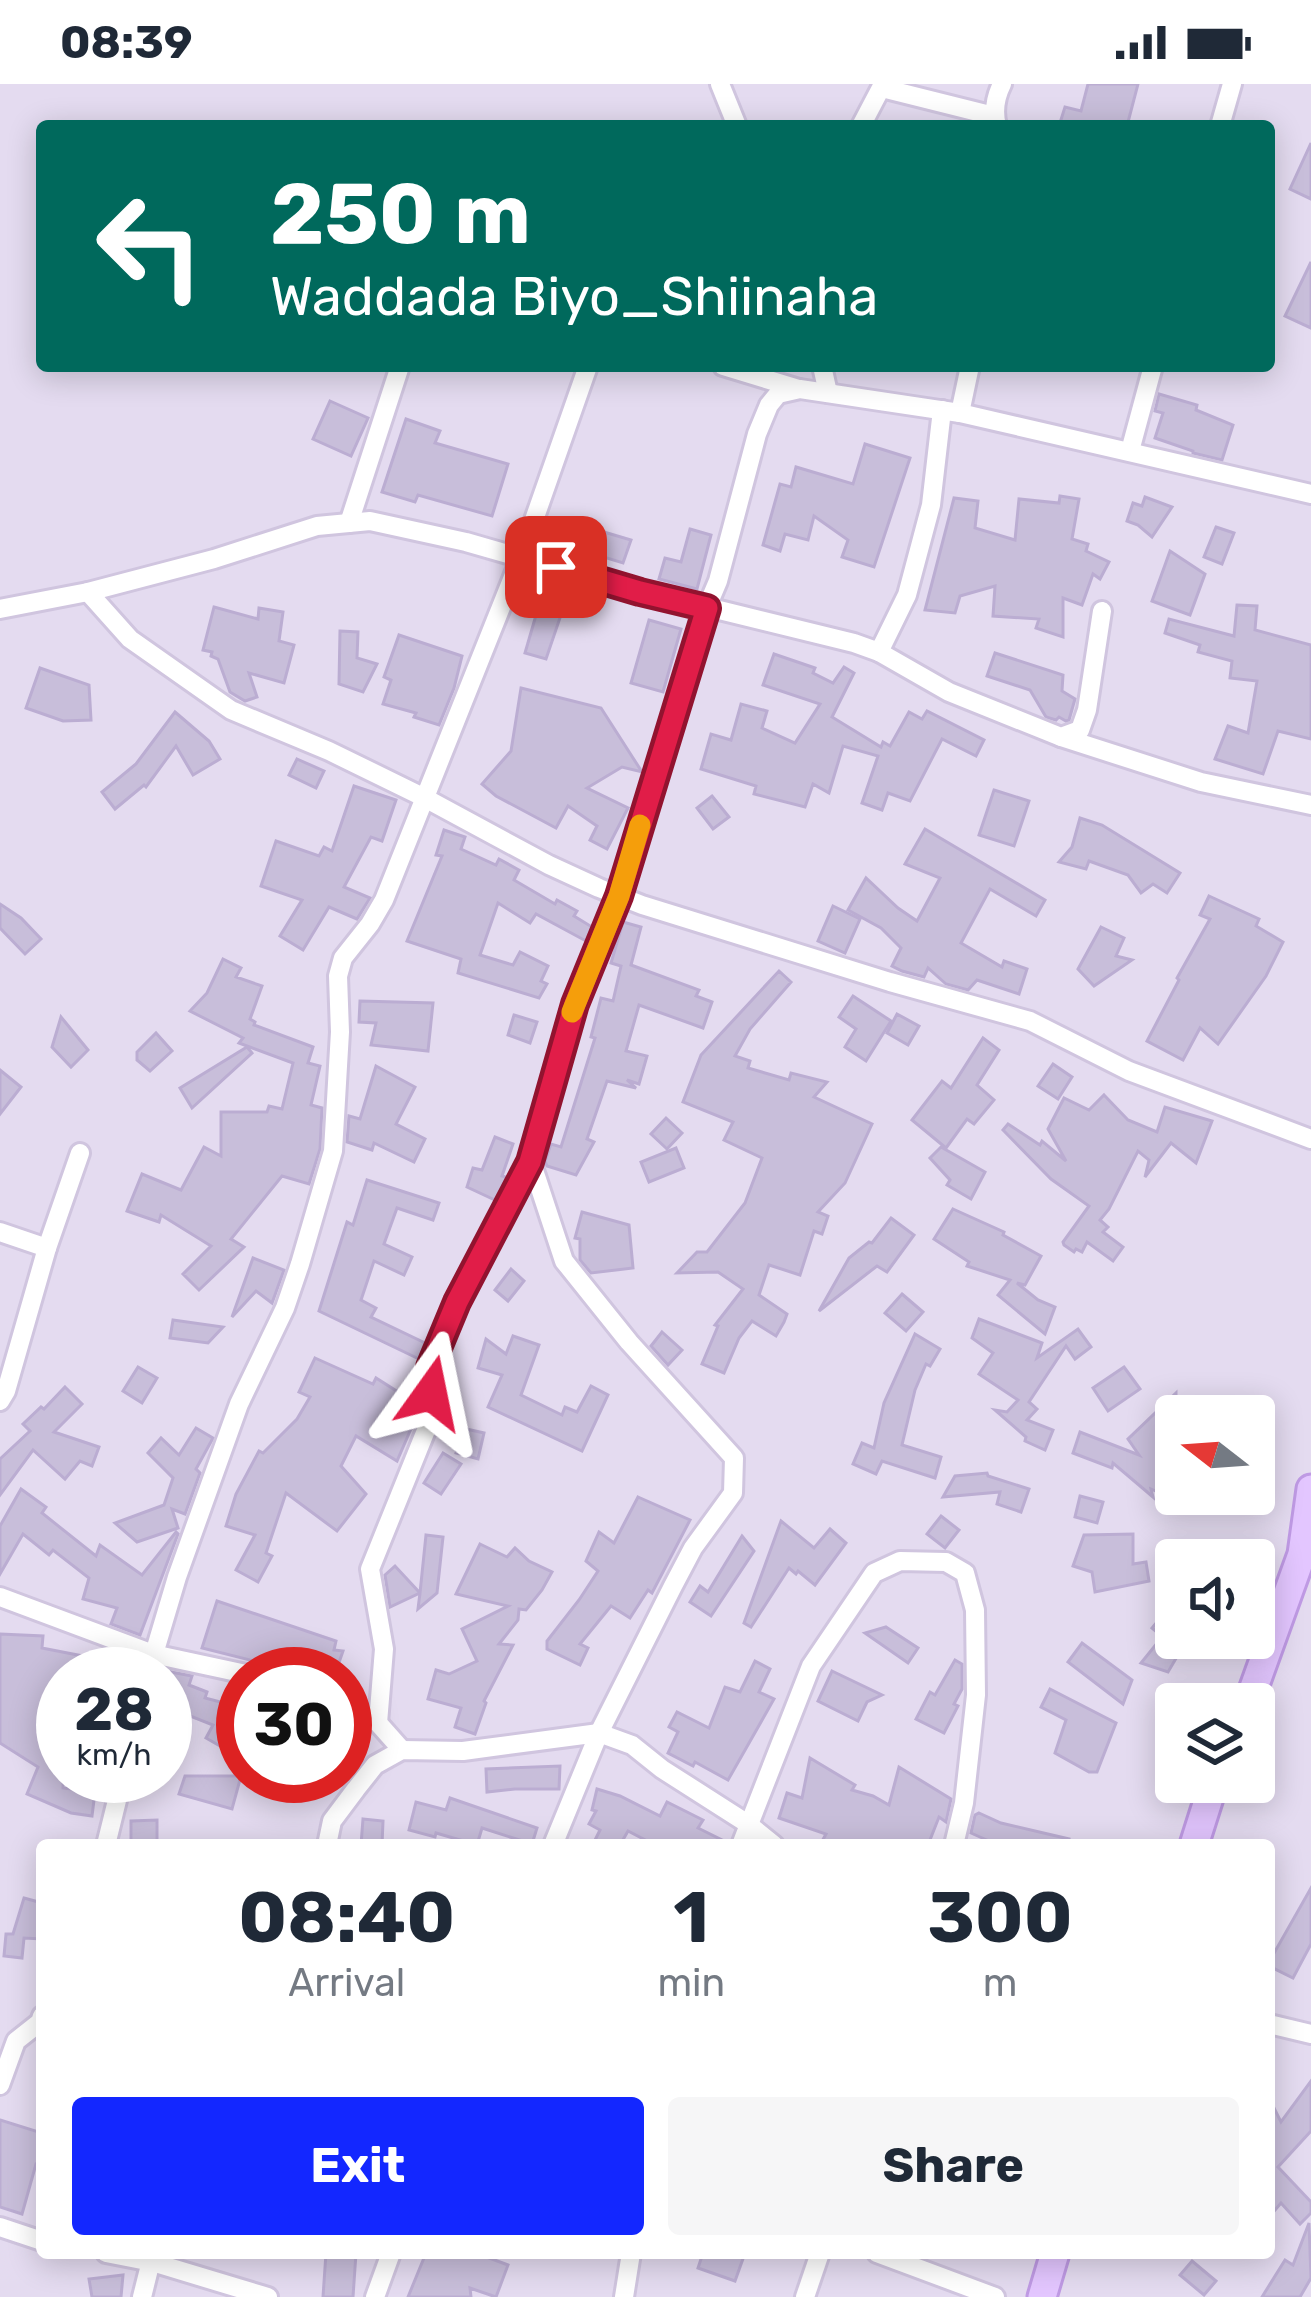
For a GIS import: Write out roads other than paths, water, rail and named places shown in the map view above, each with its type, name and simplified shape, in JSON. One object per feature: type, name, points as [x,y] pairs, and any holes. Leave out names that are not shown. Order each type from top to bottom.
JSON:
[{"type":"street","points":[[720,84],[735,120]]},
{"type":"street","points":[[996,120],[995,101],[1002,84]]},
{"type":"street","points":[[1222,120],[1232,84]]},
{"type":"street","points":[[864,120],[883,86],[993,120]]},
{"type":"street","points":[[349,523],[398,372]]},
{"type":"street","points":[[155,1647],[239,1404],[285,1308],[332,1151],[340,1033],[338,976],[344,958],[384,900],[520,556],[586,372]]},
{"type":"street","points":[[743,372],[800,389],[951,411],[1311,494]]},
{"type":"street","points":[[823,372],[828,393]]},
{"type":"street","points":[[879,652],[908,595],[951,411],[967,372]]},
{"type":"street","points":[[1130,452],[1151,372]]},
{"type":"street","points":[[378,1723],[384,1649],[370,1570],[431,1418],[430,1367],[457,1302],[530,1162],[575,1004],[619,896],[718,581],[757,434],[778,394],[800,389]]},
{"type":"street","points":[[0,609],[88,592],[317,526],[370,521],[854,643],[949,692],[1061,737],[1201,782],[1311,805]]},
{"type":"street","points":[[88,592],[130,638],[231,710],[329,751],[549,865],[619,896],[1030,1022],[1129,1071],[1311,1138]]},
{"type":"street","points":[[1061,737],[1080,730],[1087,710],[1102,611]]},
{"type":"street","points":[[0,1401],[80,1153]]},
{"type":"street","points":[[530,1162],[564,1262],[734,1458],[733,1493],[693,1548],[598,1733],[555,1839]]},
{"type":"street","points":[[0,1232],[47,1248]]},
{"type":"street","points":[[1256,1683],[1302,1554],[1311,1490]]},
{"type":"street","points":[[743,1839],[812,1666],[874,1573],[900,1561],[946,1562],[964,1573],[975,1610],[976,1695],[955,1839]]},
{"type":"street","points":[[0,1597],[134,1647]]},
{"type":"street","points":[[372,1720],[402,1750]]},
{"type":"street","points":[[328,1839],[332,1821],[375,1765],[402,1750],[464,1751],[598,1733],[632,1745],[766,1839]]},
{"type":"street","points":[[107,1839],[116,1803]]},
{"type":"street","points":[[1196,1839],[1207,1803]]},
{"type":"street","points":[[0,2085],[16,2042],[36,2025]]},
{"type":"street","points":[[1275,2025],[1310,2031]]},
{"type":"street","points":[[0,2227],[36,2239]]},
{"type":"street","points":[[142,2297],[152,2259]]},
{"type":"street","points":[[159,2259],[268,2297]]},
{"type":"street","points":[[375,2297],[389,2259]]},
{"type":"street","points":[[624,2297],[630,2259]]},
{"type":"street","points":[[805,2297],[818,2259]]},
{"type":"street","points":[[893,2259],[995,2297]]},
{"type":"street","points":[[1042,2297],[1053,2259]]}]
